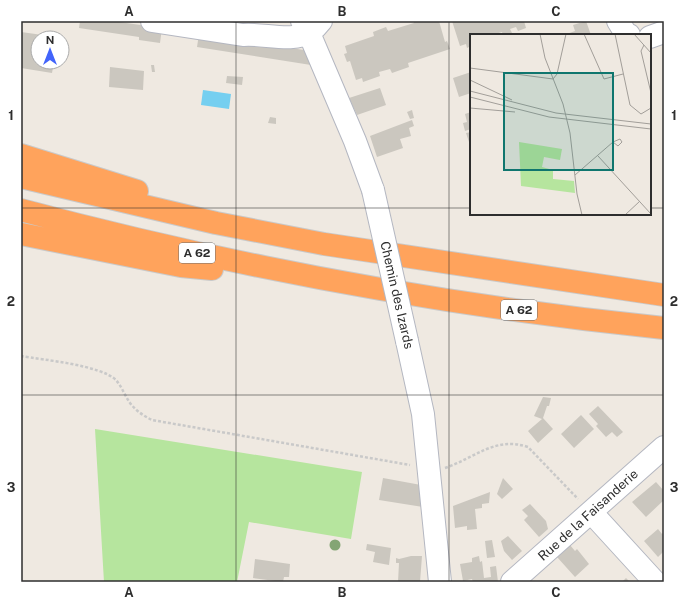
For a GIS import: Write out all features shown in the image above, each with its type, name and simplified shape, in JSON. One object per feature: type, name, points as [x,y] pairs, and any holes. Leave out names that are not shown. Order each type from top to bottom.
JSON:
[{"type":"highway","points":[[21,155],[112,184],[324,244]]},
{"type":"highway","points":[[21,177],[208,221],[324,244],[664,295]]},
{"type":"highway","name":"A 62","points":[[21,210],[188,251],[375,287],[540,313],[664,328]]},
{"type":"highway","points":[[21,234],[181,266],[375,287]]},
{"type":"street","points":[[152,21],[244,35],[257,34],[291,38],[311,25]]},
{"type":"street","name":"Chemin des Izards","points":[[311,25],[373,190],[423,414],[440,582]]},
{"type":"street","points":[[651,37],[664,32]]},
{"type":"street","name":"Rue de la Faisanderie","points":[[512,582],[664,447]]},
{"type":"street","points":[[591,512],[655,582]]},
{"type":"path","points":[[21,356],[90,368],[106,373],[116,380],[131,403],[140,413],[152,420],[412,465]]},
{"type":"path","points":[[442,469],[499,444],[519,444],[528,447],[591,512]]},
{"type":"green space","points":[[95,429],[362,472],[351,539],[249,522],[237,582],[104,582]]},
{"type":"water","points":[[203,90],[231,94],[229,109],[201,105]]},
{"type":"building","points":[[80,21],[112,21],[162,28],[160,43],[139,40],[139,37],[79,28]]},
{"type":"building","points":[[413,21],[439,21],[445,42],[447,41],[450,49],[408,63],[409,67],[392,73],[390,69],[379,72],[380,76],[363,82],[362,78],[356,80],[350,61],[347,62],[344,54],[347,53],[345,46],[374,36],[373,32],[386,27],[388,31],[414,23]]},
{"type":"building","points":[[452,21],[524,21],[526,28],[518,31],[516,27],[510,29],[512,33],[508,34],[503,34],[502,32],[495,34],[470,34],[470,46],[467,48],[466,44],[460,46]]},
{"type":"building","points":[[586,21],[591,34],[567,34],[575,31],[573,25]]},
{"type":"building","points":[[21,32],[30,33],[30,69],[21,68]]},
{"type":"building","points":[[199,34],[304,50],[311,65],[197,47]]},
{"type":"building","points":[[151,65],[154,65],[155,72],[152,72]]},
{"type":"building","points":[[110,67],[144,71],[143,90],[109,87]]},
{"type":"building","points":[[33,70],[53,70],[52,73]]},
{"type":"building","points":[[470,72],[470,93],[459,97],[453,78]]},
{"type":"building","points":[[227,76],[243,77],[242,85],[226,83]]},
{"type":"building","points":[[380,88],[386,105],[357,115],[349,98]]},
{"type":"building","points":[[412,110],[414,118],[410,119],[407,112]]},
{"type":"building","points":[[470,112],[470,129],[465,131],[463,123],[467,122],[465,114]]},
{"type":"building","points":[[270,117],[276,118],[276,124],[268,123]]},
{"type":"building","points":[[412,120],[414,126],[409,128],[411,136],[400,139],[403,148],[377,157],[370,136]]},
{"type":"building","points":[[470,132],[469,142],[466,133]]},
{"type":"building","points":[[543,397],[551,398],[543,418],[553,429],[538,443],[528,431],[542,419],[534,416]]},
{"type":"building","points":[[598,406],[623,432],[617,437],[612,432],[606,437],[596,426],[598,424],[589,414]]},
{"type":"building","points":[[581,415],[594,429],[574,448],[561,434]]},
{"type":"building","points":[[383,478],[421,485],[423,507],[379,500]]},
{"type":"building","points":[[503,478],[513,489],[502,499],[497,494]]},
{"type":"building","points":[[656,482],[664,491],[664,500],[646,517],[632,502]]},
{"type":"building","points":[[490,492],[489,503],[482,504],[482,508],[475,509],[477,529],[467,530],[467,526],[455,528],[453,506]]},
{"type":"building","points":[[530,504],[546,521],[548,529],[539,537],[524,520],[528,516],[522,510]]},
{"type":"building","points":[[658,529],[662,534],[664,532],[664,551],[658,557],[644,541]]},
{"type":"building","points":[[508,536],[522,551],[512,560],[504,551],[501,541]]},
{"type":"building","points":[[492,540],[495,557],[487,558],[485,541]]},
{"type":"building","points":[[367,544],[391,548],[389,565],[373,562],[375,552],[366,550]]},
{"type":"building","points":[[570,545],[575,551],[577,549],[589,564],[575,577],[557,557]]},
{"type":"building","points":[[411,556],[422,556],[420,582],[398,582],[399,563],[396,563],[396,558],[399,559]]},
{"type":"building","points":[[479,556],[480,562],[482,561],[484,578],[491,577],[490,567],[496,566],[498,582],[473,582],[472,579],[463,581],[460,564],[472,562],[472,558]]},
{"type":"building","points":[[255,559],[290,564],[289,577],[284,577],[283,582],[253,578]]},
{"type":"building","points":[[626,578],[630,582],[622,582]]}]
